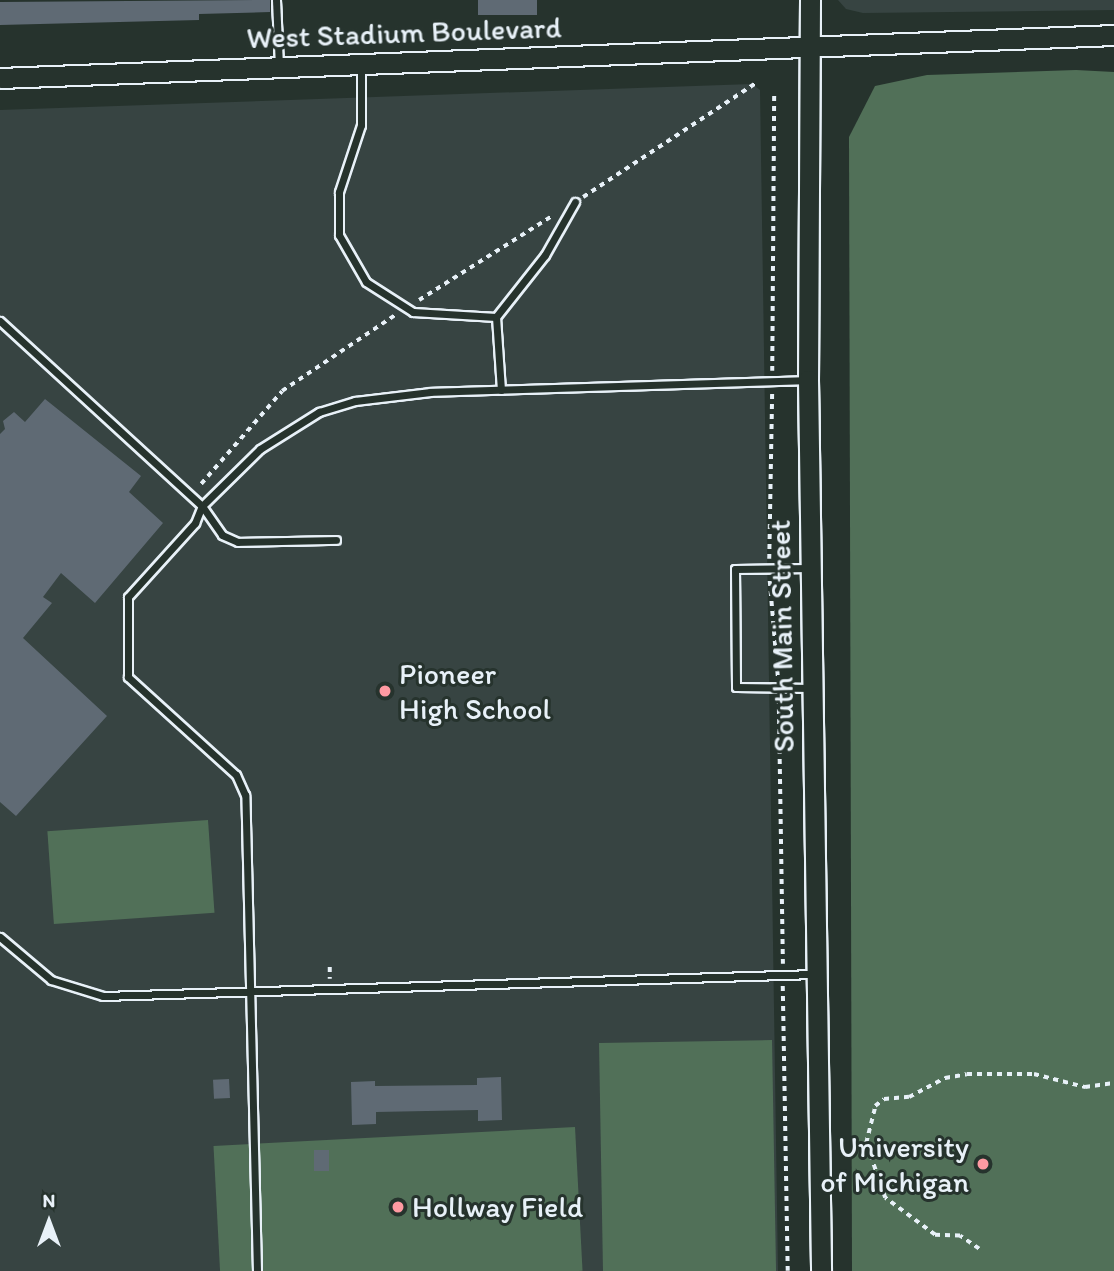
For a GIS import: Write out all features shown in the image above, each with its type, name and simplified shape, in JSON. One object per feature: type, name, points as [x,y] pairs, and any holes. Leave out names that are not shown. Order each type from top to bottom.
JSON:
[{"type":"main road","name":"South Main Street","points":[[810,0],[808,380],[821,1271]]},
{"type":"main road","name":"West Stadium Boulevard","points":[[0,78],[1114,35]]},
{"type":"lane","points":[[276,0],[279,68]]},
{"type":"lane","points":[[361,64],[361,125],[339,191],[339,235],[366,282],[407,308],[451,317],[496,317]]},
{"type":"lane","points":[[501,390],[496,317],[545,255],[575,202]]},
{"type":"lane","points":[[0,321],[202,506],[222,535],[237,542],[336,540]]},
{"type":"lane","points":[[257,1271],[245,795],[236,775],[128,677],[128,597],[195,523],[202,506],[260,449],[319,412],[355,401],[501,390],[808,380]]},
{"type":"lane","points":[[810,568],[735,569],[736,687],[812,688]]},
{"type":"lane","points":[[0,937],[51,980],[74,990],[103,996],[248,994],[817,974]]},
{"type":"path","points":[[201,484],[282,391],[756,83]]},
{"type":"path","points":[[774,93],[770,569],[779,688],[782,961]]},
{"type":"path","points":[[330,967],[330,981]]},
{"type":"path","points":[[783,996],[788,1271]]},
{"type":"path","points":[[979,1249],[960,1236],[935,1235],[886,1198],[866,1143],[875,1106],[884,1099],[909,1097],[945,1078],[967,1074],[1034,1074],[1085,1087],[1112,1083]]},
{"type":"shaded area","points":[[838,0],[1114,0],[1114,10],[863,13],[846,9]]},
{"type":"shaded area","name":"Pioneer High School","points":[[752,84],[760,90],[778,1271],[0,1271],[0,110]]},
{"type":"green space","points":[[1076,70],[1114,72],[1114,1271],[852,1271],[849,137],[875,86],[927,75]]},
{"type":"green space","points":[[208,820],[214,913],[54,924],[47,831]]},
{"type":"green space","points":[[772,1040],[776,1271],[603,1271],[599,1043]]},
{"type":"green space","name":"Hollway Field","points":[[575,1127],[583,1271],[220,1271],[213,1146]]},
{"type":"building","points":[[270,0],[270,12],[199,14],[199,20],[0,25],[0,2]]},
{"type":"building","points":[[478,0],[537,0],[537,15],[478,15]]},
{"type":"building","points":[[45,399],[141,476],[129,492],[163,523],[95,603],[61,573],[43,597],[52,603],[23,638],[107,716],[16,816],[0,802],[0,434],[5,429],[3,421],[14,412],[25,422]]},
{"type":"building","points":[[501,1077],[502,1120],[478,1121],[478,1110],[376,1112],[376,1124],[352,1125],[351,1082],[375,1081],[375,1086],[477,1085],[477,1078]]},
{"type":"building","points":[[229,1079],[230,1098],[214,1099],[213,1080]]},
{"type":"building","points":[[314,1150],[329,1150],[329,1171],[314,1171]]},
{"type":"place","name":"Pioneer High School","points":[[385,691]]},
{"type":"place","name":"University of Michigan","points":[[983,1164]]},
{"type":"place","name":"Hollway Field","points":[[398,1207]]}]
